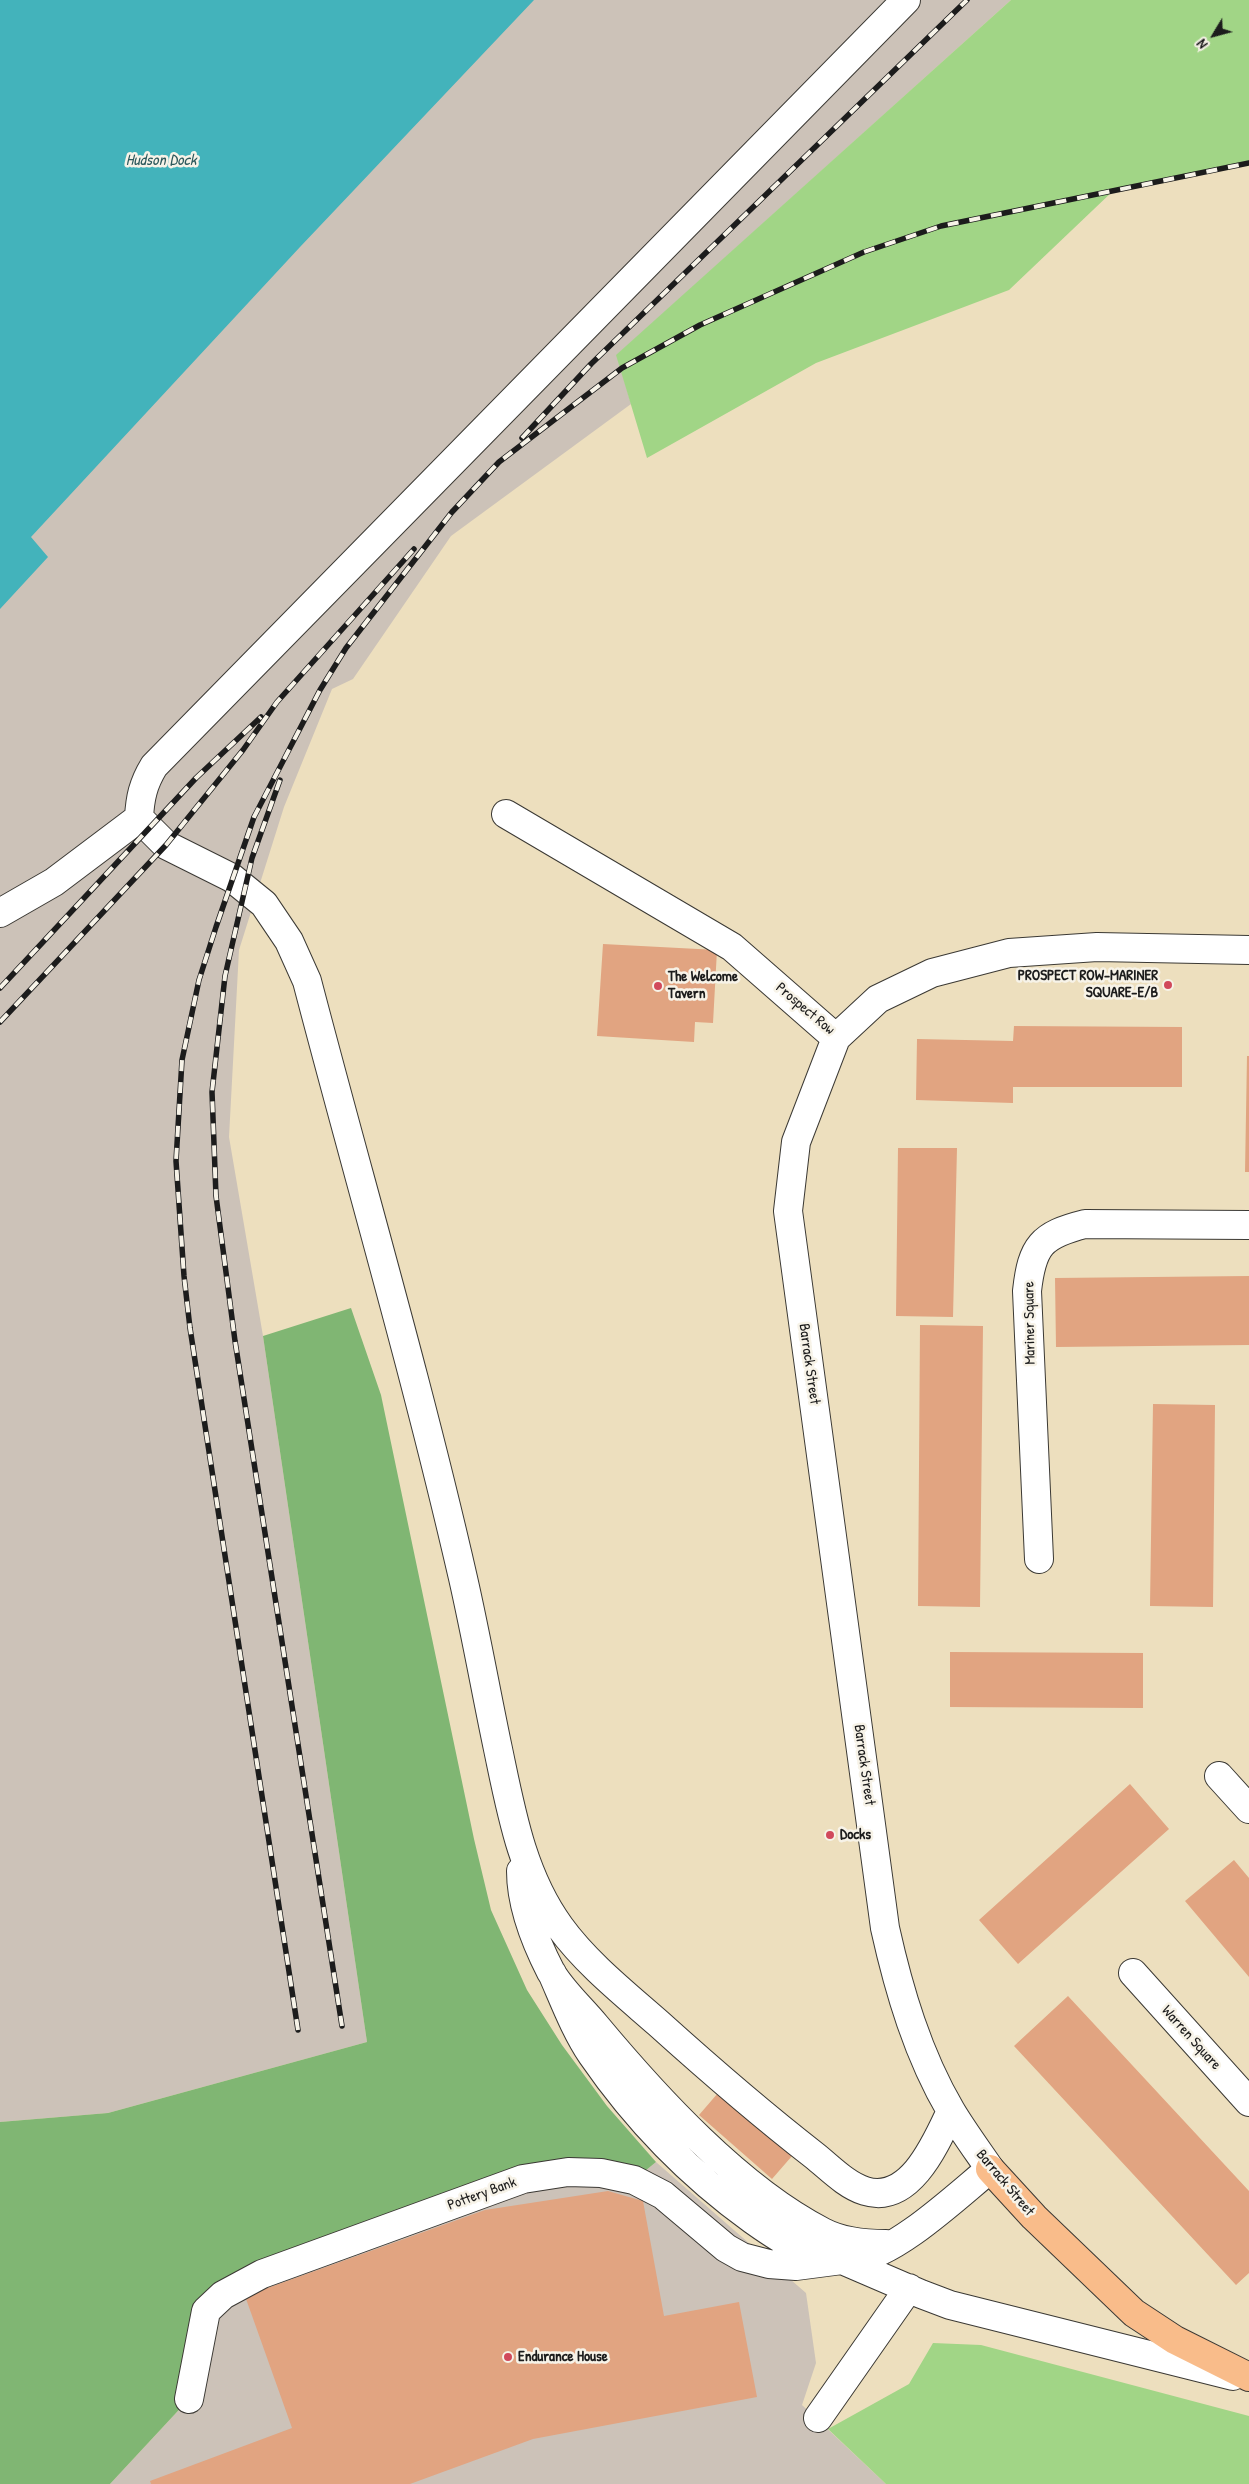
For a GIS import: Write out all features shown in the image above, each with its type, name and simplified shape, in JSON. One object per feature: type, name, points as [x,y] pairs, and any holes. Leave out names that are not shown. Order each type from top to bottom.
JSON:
[{"type":"main road","name":"Barrack Street","points":[[990,2168],[1034,2217],[1134,2314],[1175,2340],[1241,2374]]},
{"type":"street","points":[[906,0],[154,766],[144,782],[140,799],[139,818],[166,845],[232,878],[264,904],[289,941],[307,980],[424,1414],[463,1581],[521,1850],[524,1899],[532,1927],[590,2053],[656,2137],[730,2204],[791,2246],[811,2254],[850,2252],[901,2284],[950,2305],[1241,2374]]},
{"type":"street","name":"Prospect Row","points":[[506,814],[732,947],[836,1038],[878,999],[932,973],[1009,953],[1097,947],[1249,950]]},
{"type":"street","points":[[0,913],[54,882],[139,818]]},
{"type":"street","name":"Barrack Street","points":[[836,1038],[796,1142],[788,1211],[885,1928],[900,1991],[925,2058],[951,2111],[990,2168]]},
{"type":"street","name":"Mariner Square","points":[[1039,1559],[1027,1291],[1030,1268],[1040,1245],[1060,1230],[1085,1224],[1249,1225]]},
{"type":"street","points":[[1220,1776],[1249,1809]]},
{"type":"street","points":[[521,1850],[540,1893],[560,1928],[585,1956],[638,2006],[747,2101],[842,2178],[861,2190],[879,2194],[892,2191],[908,2181],[938,2139],[951,2111]]},
{"type":"street","name":"Warren Square","points":[[1133,1973],[1249,2102]]},
{"type":"street","name":"Pottery Bank","points":[[189,2399],[206,2311],[223,2295],[262,2274],[524,2179],[568,2172],[602,2173],[634,2180],[663,2195],[726,2248],[742,2257],[770,2264],[796,2266],[850,2252],[892,2244],[990,2168]]},
{"type":"street","points":[[818,2418],[901,2284]]},
{"type":"shaded area","points":[[0,0],[1011,0],[617,355],[631,404],[451,536],[353,679],[332,689],[284,807],[239,950],[229,1137],[263,1336],[367,2042],[108,2113],[0,2122]]},
{"type":"shaded area","name":"Endurance House","points":[[656,2162],[806,2293],[816,2363],[802,2405],[886,2484],[110,2484],[189,2399],[206,2311],[523,2179],[634,2180]]},
{"type":"green space","points":[[1011,0],[1249,0],[1249,163],[1114,190],[1009,290],[816,363],[647,458],[616,355]]},
{"type":"green space","points":[[351,1308],[381,1395],[474,1839],[491,1910],[527,1990],[562,2045],[607,2106],[656,2162],[634,2180],[568,2172],[223,2295],[189,2399],[110,2484],[0,2484],[0,2122],[108,2113],[367,2042],[263,1336]]},
{"type":"green space","points":[[933,2343],[981,2345],[1249,2416],[1249,2484],[886,2484],[828,2429],[909,2384]]},
{"type":"water","name":"Hudson Dock","points":[[0,0],[534,0],[300,247],[31,537],[48,557],[0,609]]},
{"type":"building","name":"The Welcome Tavern","points":[[603,944],[717,950],[713,1023],[695,1022],[694,1042],[597,1036]]},
{"type":"building","points":[[1014,1026],[1182,1027],[1182,1087],[1013,1087],[1013,1103],[916,1100],[917,1039],[1013,1041]]},
{"type":"building","points":[[1247,1056],[1249,1056],[1249,1172],[1245,1172]]},
{"type":"building","points":[[898,1148],[957,1148],[953,1317],[896,1316]]},
{"type":"building","points":[[1249,1276],[1249,1345],[1056,1347],[1055,1278]]},
{"type":"building","points":[[920,1325],[983,1326],[980,1607],[918,1606]]},
{"type":"building","points":[[1153,1404],[1215,1405],[1213,1607],[1150,1606]]},
{"type":"building","points":[[950,1652],[1143,1653],[1143,1708],[950,1707]]},
{"type":"building","points":[[1130,1784],[1169,1829],[1018,1964],[979,1920]]},
{"type":"building","points":[[1234,1860],[1249,1878],[1249,1977],[1185,1901]]},
{"type":"building","points":[[1068,1996],[1249,2191],[1249,2273],[1236,2285],[1014,2046]]},
{"type":"building","points":[[718,2093],[792,2156],[772,2179],[699,2115]]},
{"type":"building","name":"Endurance House","points":[[608,2191],[643,2201],[664,2316],[739,2302],[757,2397],[533,2439],[410,2484],[151,2484],[150,2481],[292,2428],[245,2296],[485,2210]]},
{"type":"railway","points":[[522,438],[591,364],[967,0]]},
{"type":"railway","points":[[298,2030],[190,1328],[184,1276],[176,1161],[182,1060],[199,980],[254,817],[320,690],[346,648],[452,512],[499,462],[622,368],[700,325],[864,252],[941,226],[1249,163]]},
{"type":"railway","points":[[0,1022],[166,845],[243,750],[277,702],[414,549]]},
{"type":"railway","points":[[0,988],[196,778],[261,717]]},
{"type":"railway","points":[[280,780],[252,858],[225,976],[212,1092],[216,1196],[235,1341],[342,2026]]},
{"type":"place","name":"PROSPECT ROW-MARINER SQUARE-E/B","points":[[1168,985]]},
{"type":"place","name":"The Welcome Tavern","points":[[658,986]]},
{"type":"place","name":"Docks","points":[[830,1835]]},
{"type":"place","name":"Endurance House","points":[[508,2357]]}]
